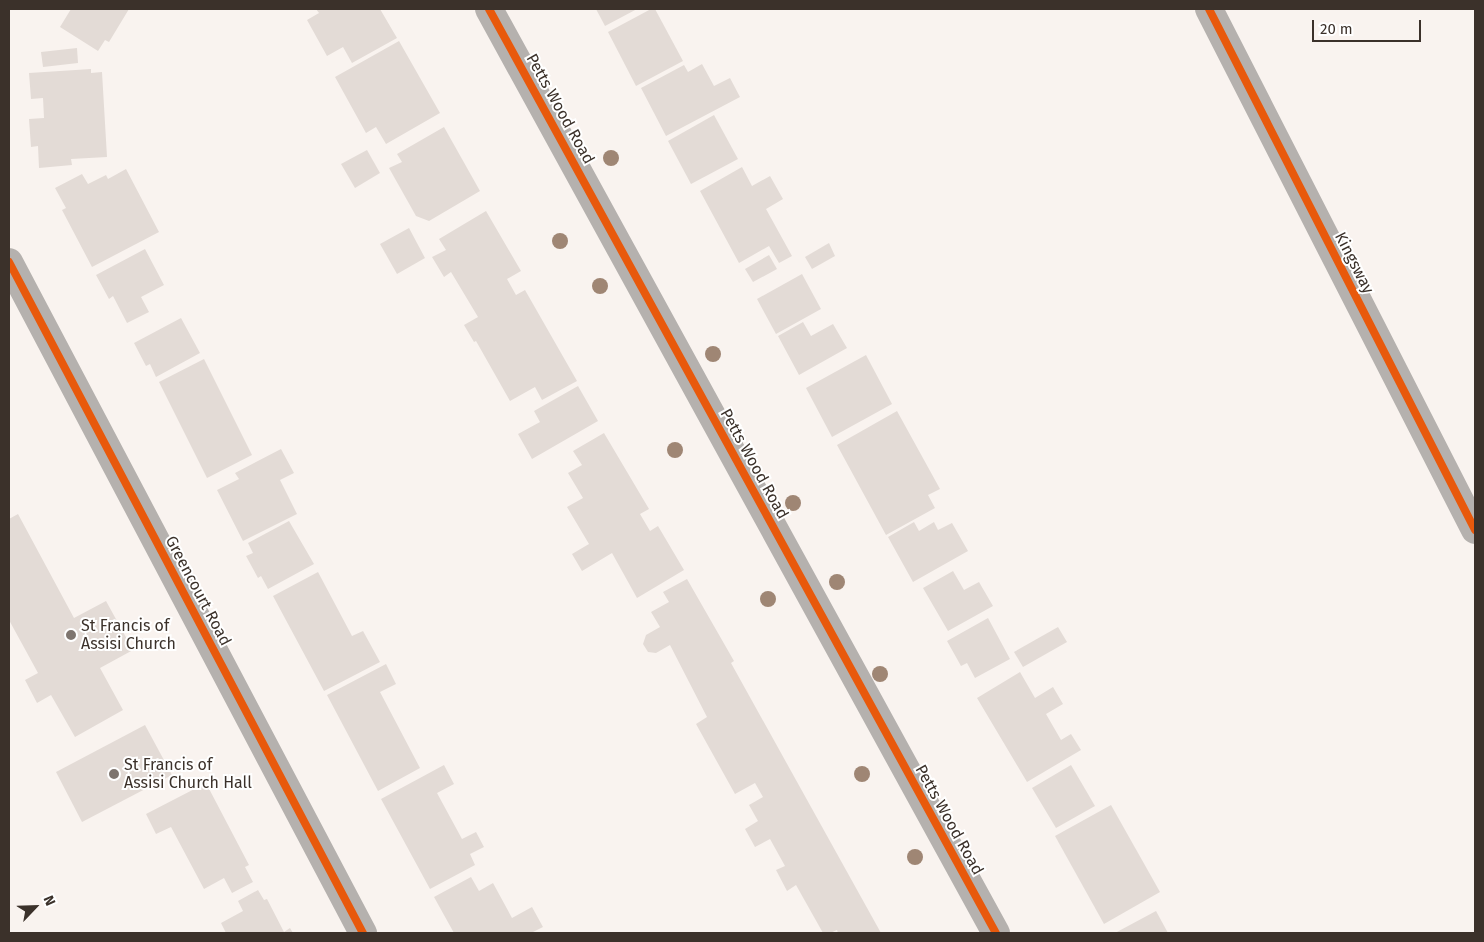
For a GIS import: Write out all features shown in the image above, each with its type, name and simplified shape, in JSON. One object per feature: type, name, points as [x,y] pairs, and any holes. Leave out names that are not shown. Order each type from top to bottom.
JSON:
[{"type":"street","name":"Petts Wood Road","points":[[489,9],[996,933]]},
{"type":"street","name":"Kingsway","points":[[1209,9],[1475,530]]},
{"type":"street","name":"Greencourt Road","points":[[9,262],[363,933]]},
{"type":"building","points":[[71,9],[129,9],[109,42],[105,40],[98,51],[60,27]]},
{"type":"building","points":[[316,9],[380,9],[397,38],[352,63],[343,47],[327,56],[307,20],[319,13]]},
{"type":"building","points":[[596,9],[637,9],[605,26]]},
{"type":"building","points":[[651,9],[655,9],[683,61],[636,86],[608,32]]},
{"type":"building","points":[[399,41],[440,113],[386,144],[376,127],[366,133],[335,77]]},
{"type":"building","points":[[77,48],[78,63],[43,67],[41,52]]},
{"type":"building","points":[[702,64],[714,86],[730,78],[740,97],[666,136],[641,88],[684,65],[688,72]]},
{"type":"building","points":[[91,69],[91,73],[102,72],[107,157],[71,159],[72,165],[39,168],[38,146],[31,147],[29,119],[44,118],[43,98],[31,99],[29,73]]},
{"type":"building","points":[[714,115],[738,159],[691,184],[668,141]]},
{"type":"building","points":[[444,127],[480,191],[429,221],[416,216],[389,168],[402,162],[397,154]]},
{"type":"building","points":[[367,150],[380,173],[355,188],[341,164]]},
{"type":"building","points":[[742,167],[752,186],[770,176],[783,199],[766,209],[792,256],[779,263],[769,246],[739,263],[700,191]]},
{"type":"building","points":[[126,169],[159,232],[92,267],[62,210],[66,208],[55,188],[82,174],[88,184],[106,175],[108,179]]},
{"type":"building","points":[[486,211],[521,271],[507,279],[516,295],[525,290],[577,381],[542,400],[535,387],[510,401],[476,341],[474,342],[464,325],[478,317],[451,272],[444,277],[432,257],[446,250],[439,239]]},
{"type":"building","points":[[409,228],[425,258],[397,274],[380,244]]},
{"type":"building","points":[[829,243],[835,256],[812,269],[805,257]]},
{"type":"building","points":[[145,249],[164,285],[141,297],[149,312],[127,323],[113,296],[109,299],[96,275]]},
{"type":"building","points":[[769,255],[777,269],[753,282],[745,269]]},
{"type":"building","points":[[802,274],[821,309],[776,334],[757,299]]},
{"type":"building","points":[[181,318],[200,353],[156,377],[150,364],[146,366],[134,343]]},
{"type":"building","points":[[803,322],[811,336],[833,324],[847,348],[799,375],[778,336]]},
{"type":"building","points":[[866,355],[892,404],[832,437],[806,388]]},
{"type":"building","points":[[204,359],[252,455],[207,478],[159,382]]},
{"type":"building","points":[[578,386],[598,421],[532,459],[518,434],[540,422],[534,411]]},
{"type":"building","points":[[897,411],[940,489],[928,495],[935,508],[886,535],[837,445]]},
{"type":"building","points":[[604,433],[649,509],[640,514],[650,531],[658,526],[684,570],[637,598],[612,553],[582,571],[572,554],[589,544],[567,507],[583,498],[568,473],[582,465],[573,451]]},
{"type":"building","points":[[281,449],[294,473],[280,480],[297,514],[243,541],[217,490],[239,479],[235,473]]},
{"type":"building","name":"St Francis of Assisi Church","points":[[18,514],[74,618],[106,601],[133,650],[100,668],[123,710],[75,737],[51,695],[37,703],[25,680],[38,673],[9,620],[9,519]]},
{"type":"building","points":[[289,521],[314,564],[268,589],[261,576],[258,578],[246,556],[253,553],[248,543]]},
{"type":"building","points":[[914,522],[919,531],[934,522],[938,530],[952,523],[968,551],[913,582],[888,537]]},
{"type":"building","points":[[953,571],[964,590],[979,582],[993,606],[948,631],[923,588]]},
{"type":"building","points":[[318,572],[352,636],[363,631],[380,662],[324,691],[273,596]]},
{"type":"building","points":[[687,579],[734,661],[731,663],[881,933],[838,933],[837,930],[823,933],[796,885],[787,891],[776,870],[785,866],[770,839],[755,847],[745,829],[758,821],[749,805],[763,797],[755,783],[735,794],[696,724],[707,717],[670,645],[656,653],[648,652],[643,644],[646,635],[660,627],[651,612],[669,602],[663,592]]},
{"type":"building","points":[[988,618],[1010,659],[975,678],[967,663],[961,666],[947,641]]},
{"type":"building","points":[[1058,627],[1067,642],[1023,667],[1014,652]]},
{"type":"building","points":[[386,664],[396,684],[380,692],[420,768],[378,791],[327,695]]},
{"type":"building","points":[[1020,672],[1035,698],[1053,687],[1063,704],[1046,714],[1061,740],[1071,734],[1081,750],[1027,782],[977,698]]},
{"type":"building","name":"St Francis of Assisi Church Hall","points":[[145,725],[172,775],[82,822],[56,772]]},
{"type":"building","points":[[444,765],[454,784],[437,793],[462,839],[476,832],[484,847],[470,854],[475,865],[430,889],[381,799]]},
{"type":"building","points":[[1071,765],[1095,806],[1056,828],[1032,788]]},
{"type":"building","points":[[206,783],[249,865],[245,867],[253,882],[232,893],[224,878],[204,889],[171,827],[156,834],[146,814]]},
{"type":"building","points":[[1111,805],[1160,892],[1104,924],[1055,836]]},
{"type":"building","points":[[471,877],[479,891],[493,883],[512,918],[532,907],[543,927],[531,933],[454,933],[434,897]]},
{"type":"building","points":[[258,890],[264,900],[267,899],[284,932],[290,928],[293,933],[226,933],[221,923],[243,911],[238,901]]},
{"type":"building","points":[[1156,911],[1168,933],[1115,933]]},
{"type":"cycle path","points":[[489,9],[996,933]]},
{"type":"cycle path","points":[[1209,9],[1475,530]]},
{"type":"cycle path","points":[[9,262],[363,933]]},
{"type":"place","name":"St Francis of Assisi Church","points":[[71,635]]},
{"type":"place","name":"St Francis of Assisi Church Hall","points":[[114,774]]}]
